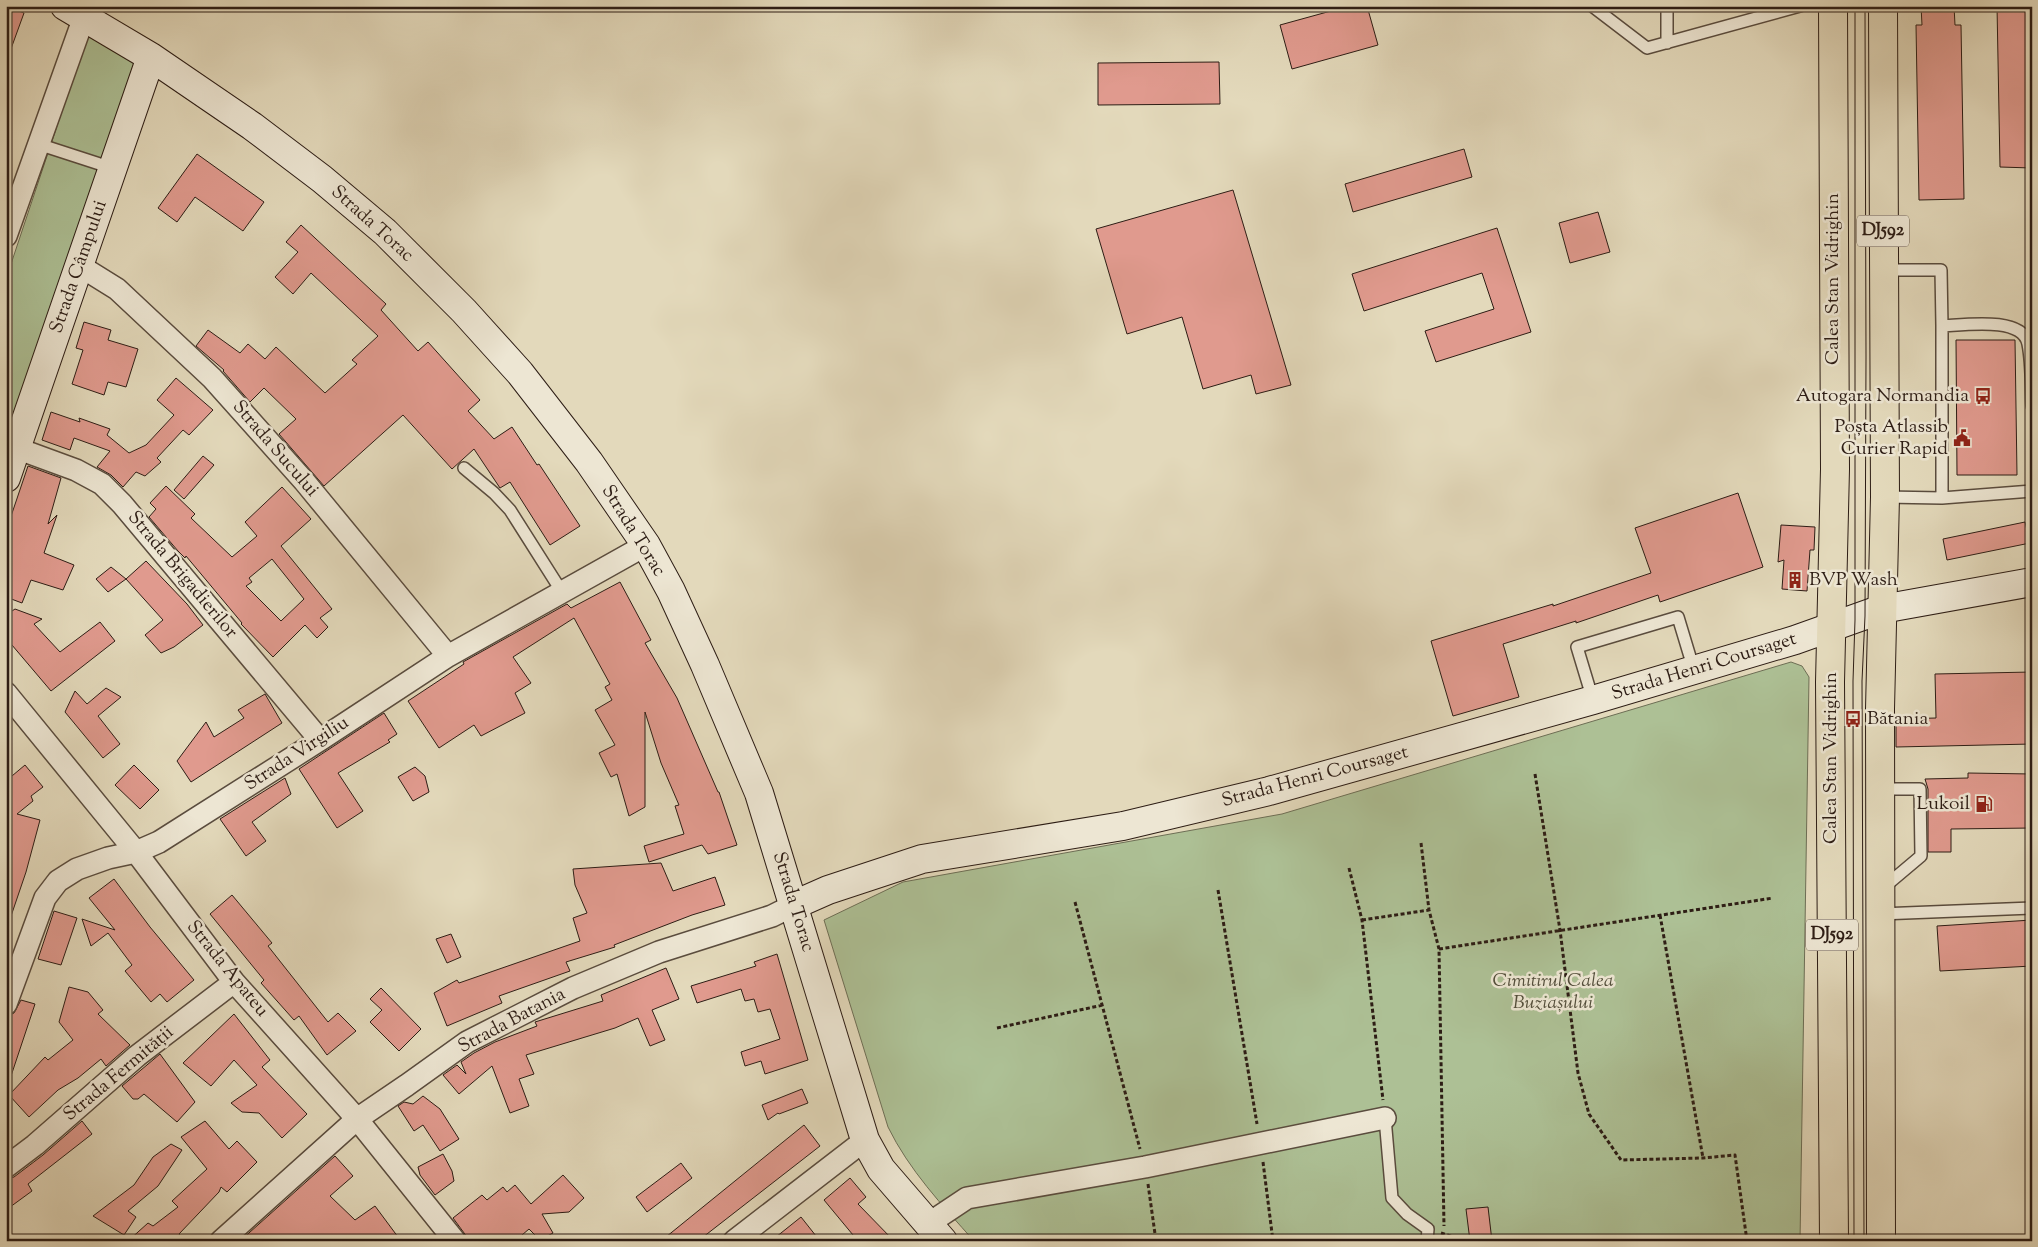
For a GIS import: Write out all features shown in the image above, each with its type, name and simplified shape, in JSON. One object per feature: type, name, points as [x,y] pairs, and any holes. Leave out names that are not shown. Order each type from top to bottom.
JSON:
[{"type":"main road","name":"Calea Stan Vidrighin","points":[[1833,6],[1835,469],[1830,682],[1834,1241]]},
{"type":"main road","name":"DJ592","points":[[1881,1241],[1880,790],[1885,497],[1883,6]]},
{"type":"street","name":"Strada Torac","points":[[75,12],[151,57],[252,126],[306,167],[392,239],[464,311],[520,373],[589,462],[646,545],[670,591],[701,657],[759,793],[865,1140],[881,1169],[936,1232]]},
{"type":"street","points":[[6,236],[38,144],[75,12]]},
{"type":"street","name":"Strada Câmpului","points":[[6,478],[151,57]]},
{"type":"street","name":"Strada Sucului","points":[[80,266],[116,289],[212,378],[304,481],[448,656]]},
{"type":"street","name":"Strada Brigadierilor","points":[[16,448],[76,470],[102,484],[122,504],[320,740]]},
{"type":"street","name":"Strada Virgiliu","points":[[6,1004],[45,898],[58,881],[77,869],[108,858],[136,852],[159,842],[448,656],[646,545]]},
{"type":"street","name":"Strada Henri Coursaget","points":[[794,905],[828,890],[922,859],[1123,826],[1269,791],[1593,700],[1832,628],[1882,609],[2032,582]]},
{"type":"street","name":"Strada Apateu","points":[[6,693],[136,852],[234,982],[357,1119],[455,1241]]},
{"type":"street","name":"Strada Batania","points":[[221,1241],[357,1119],[467,1042],[573,988],[659,952],[772,916],[794,905]]},
{"type":"street","name":"Strada Fermității","points":[[6,1167],[35,1145],[137,1056],[234,982]]},
{"type":"street","points":[[936,1232],[968,1198],[1145,1167],[1385,1118]]},
{"type":"street","points":[[734,1241],[865,1140]]},
{"type":"lane","points":[[1592,6],[1647,48],[1800,6]]},
{"type":"lane","points":[[1666,43],[1667,6]]},
{"type":"lane","points":[[38,144],[112,168]]},
{"type":"lane","points":[[1884,270],[1941,270],[1942,498]]},
{"type":"lane","points":[[1942,326],[2008,325],[2020,330],[2028,344],[2032,406]]},
{"type":"lane","points":[[464,468],[494,493],[510,510],[562,592]]},
{"type":"lane","points":[[1885,497],[1942,498],[2032,491]]},
{"type":"lane","points":[[1593,700],[1577,647],[1678,617],[1694,670]]},
{"type":"lane","points":[[1880,790],[1920,789],[1921,856],[1880,902]]},
{"type":"lane","points":[[1880,902],[2032,908]]},
{"type":"lane","points":[[1385,1118],[1392,1198],[1428,1235]]},
{"type":"path","points":[[1535,774],[1560,930],[1578,1073],[1589,1114],[1621,1160],[1703,1158],[1735,1155],[1747,1241]]},
{"type":"path","points":[[1421,843],[1430,910],[1438,949],[1444,1235]]},
{"type":"path","points":[[1349,868],[1362,920],[1385,1118]]},
{"type":"path","points":[[1218,890],[1261,1142],[1274,1241]]},
{"type":"path","points":[[1438,949],[1773,898]]},
{"type":"path","points":[[1075,902],[1145,1167],[1156,1241]]},
{"type":"path","points":[[1362,920],[1430,910]]},
{"type":"path","points":[[1660,915],[1703,1158]]},
{"type":"path","points":[[997,1028],[1102,1005]]},
{"type":"path","points":[[1428,1235],[1444,1235],[1466,1241]]},
{"type":"green space","points":[[88,33],[138,60],[6,439],[6,279]]},
{"type":"green space","name":"Cimitirul Calea Buziașului","points":[[1791,662],[1802,666],[1809,677],[1800,1241],[974,1241],[938,1200],[896,1143],[888,1127],[824,920],[903,882],[1282,814]]},
{"type":"building","points":[[6,6],[24,13],[8,57],[6,56]]},
{"type":"building","points":[[1349,6],[1367,6],[1378,45],[1292,69],[1280,25]]},
{"type":"building","points":[[1921,6],[1954,6],[1955,25],[1961,25],[1964,199],[1919,200],[1916,25],[1922,25]]},
{"type":"building","points":[[1997,6],[2032,6],[2032,168],[2000,167]]},
{"type":"building","points":[[1219,62],[1220,104],[1098,105],[1098,63]]},
{"type":"building","points":[[1464,149],[1472,177],[1353,212],[1345,184]]},
{"type":"building","points":[[197,154],[264,202],[243,231],[195,197],[177,222],[158,208]]},
{"type":"building","points":[[1233,190],[1291,385],[1256,394],[1251,375],[1203,389],[1182,317],[1127,334],[1096,229]]},
{"type":"building","points":[[1598,212],[1610,252],[1570,263],[1559,223]]},
{"type":"building","points":[[301,225],[386,304],[381,310],[418,351],[428,342],[480,400],[468,411],[494,439],[512,427],[580,526],[550,545],[510,482],[500,488],[474,449],[452,469],[403,415],[324,486],[279,434],[296,419],[264,388],[250,402],[224,370],[196,346],[208,330],[240,353],[248,344],[265,359],[276,347],[325,393],[357,364],[352,360],[378,336],[311,273],[293,294],[275,277],[298,252],[286,242]]},
{"type":"building","points":[[1497,228],[1531,332],[1436,362],[1425,331],[1494,309],[1482,273],[1364,311],[1352,274]]},
{"type":"building","points":[[84,322],[111,330],[108,340],[138,349],[126,387],[108,382],[104,395],[72,384],[83,350],[76,348]]},
{"type":"building","points":[[1956,340],[2015,340],[2017,475],[1957,475]]},
{"type":"building","points":[[176,378],[213,410],[189,435],[183,430],[157,458],[161,462],[145,476],[136,472],[123,487],[111,475],[97,467],[110,451],[74,438],[70,450],[42,440],[51,412],[80,422],[79,418],[110,429],[107,435],[129,453],[146,445],[174,415],[157,400]]},
{"type":"building","points":[[203,456],[214,465],[184,499],[174,490]]},
{"type":"building","points":[[28,466],[61,478],[48,524],[57,515],[44,553],[74,565],[63,590],[31,580],[22,603],[6,597],[6,531]]},
{"type":"building","points":[[166,486],[195,514],[191,518],[232,557],[257,536],[245,522],[282,487],[311,519],[281,546],[332,609],[320,618],[328,627],[317,638],[305,625],[273,657],[241,624],[186,556],[185,558],[178,551],[149,517],[156,509],[150,503]],"holes":[[[272,559],[304,599],[281,621],[246,586],[252,582],[249,578]]]},
{"type":"building","points":[[1738,493],[1763,567],[1660,602],[1658,595],[1576,623],[1576,621],[1503,644],[1519,697],[1453,716],[1431,641],[1553,604],[1553,606],[1651,573],[1635,528]]},
{"type":"building","points":[[2025,522],[2030,543],[1947,560],[1943,539]]},
{"type":"building","points":[[1781,525],[1815,527],[1814,550],[1810,550],[1807,591],[1782,589],[1784,560],[1778,562]]},
{"type":"building","points":[[146,561],[187,604],[203,625],[174,647],[161,653],[145,635],[163,620],[126,579]]},
{"type":"building","points":[[111,567],[126,579],[108,592],[96,579]]},
{"type":"building","points":[[620,582],[651,640],[645,643],[677,698],[719,792],[737,845],[708,854],[702,845],[649,862],[644,846],[684,834],[675,806],[679,805],[661,763],[645,712],[645,807],[629,816],[617,774],[611,777],[599,753],[615,745],[595,710],[612,700],[605,687],[610,684],[574,618],[513,657],[531,683],[515,693],[525,713],[481,736],[474,725],[439,748],[408,701],[464,664],[463,662],[567,604],[571,608]]},
{"type":"building","points":[[15,609],[42,619],[34,624],[60,652],[100,622],[115,641],[51,691],[6,638],[6,615]]},
{"type":"building","points":[[2032,672],[2032,744],[1896,747],[1896,719],[1936,718],[1935,674]]},
{"type":"building","points":[[106,688],[121,697],[98,716],[120,744],[103,758],[65,712],[75,691],[87,704]]},
{"type":"building","points":[[265,694],[282,723],[191,782],[177,761],[206,722],[214,737],[244,718],[238,710]]},
{"type":"building","points":[[384,713],[397,734],[388,740],[390,742],[338,773],[363,811],[337,828],[299,769]]},
{"type":"building","points":[[25,765],[43,787],[31,796],[33,801],[17,814],[40,820],[26,872],[9,922],[6,921],[6,781]]},
{"type":"building","points":[[134,765],[159,790],[140,809],[115,785]]},
{"type":"building","points":[[415,767],[425,776],[429,792],[413,801],[398,777]]},
{"type":"building","points":[[1968,773],[2032,774],[2032,828],[1951,829],[1951,852],[1928,852],[1928,789],[1925,779],[1968,778]]},
{"type":"building","points":[[285,778],[291,794],[252,822],[266,841],[246,856],[220,819]]},
{"type":"building","points":[[661,863],[673,891],[715,877],[725,905],[692,915],[614,945],[615,947],[566,962],[570,971],[499,996],[502,1003],[447,1026],[434,993],[457,980],[459,983],[580,941],[573,918],[587,913],[575,885],[573,869]]},
{"type":"building","points":[[114,879],[150,927],[194,980],[167,1002],[160,994],[151,1002],[125,971],[132,965],[108,933],[91,946],[82,919],[115,930],[89,898]]},
{"type":"building","points":[[232,895],[272,943],[268,946],[328,1022],[338,1013],[356,1031],[327,1055],[299,1016],[294,1020],[261,983],[264,980],[210,914]]},
{"type":"building","points":[[54,911],[77,918],[61,965],[38,959]]},
{"type":"building","points":[[2032,920],[2032,966],[1940,971],[1937,926]]},
{"type":"building","points":[[451,934],[461,957],[447,963],[436,939]]},
{"type":"building","points":[[777,954],[808,1060],[765,1074],[761,1061],[745,1066],[741,1052],[780,1039],[770,1009],[758,1012],[754,999],[745,1001],[741,989],[697,1003],[691,986],[756,966],[754,962]]},
{"type":"building","points":[[666,968],[679,999],[652,1010],[665,1040],[650,1046],[638,1018],[615,1028],[526,1055],[534,1074],[519,1079],[529,1106],[510,1113],[492,1066],[459,1094],[443,1075],[457,1065],[466,1074],[461,1062],[474,1053],[495,1042],[537,1026],[535,1022],[603,1001],[601,995]]},
{"type":"building","points":[[69,987],[88,992],[103,1010],[98,1014],[130,1045],[106,1066],[101,1059],[78,1078],[58,1090],[29,1117],[9,1095],[45,1057],[48,1060],[73,1040],[59,1022]]},
{"type":"building","points":[[381,988],[421,1029],[399,1051],[370,1022],[382,1010],[370,999]]},
{"type":"building","points":[[21,1000],[35,1004],[9,1082],[6,1081],[6,1020],[7,1016],[14,1013]]},
{"type":"building","points":[[234,1014],[270,1060],[262,1067],[307,1114],[282,1138],[259,1113],[242,1112],[231,1103],[257,1085],[234,1060],[211,1086],[183,1063]]},
{"type":"building","points":[[160,1054],[195,1102],[177,1122],[144,1094],[138,1099],[133,1099],[122,1086]]},
{"type":"building","points":[[802,1089],[808,1103],[778,1113],[768,1120],[762,1105]]},
{"type":"building","points":[[423,1096],[440,1109],[459,1139],[440,1151],[423,1125],[414,1131],[398,1106],[404,1102],[413,1104]]},
{"type":"building","points":[[82,1121],[92,1134],[28,1184],[32,1191],[6,1210],[6,1179],[14,1177],[43,1155]]},
{"type":"building","points":[[205,1121],[229,1149],[237,1141],[257,1162],[227,1192],[221,1187],[219,1192],[179,1234],[185,1241],[128,1241],[148,1223],[153,1226],[178,1207],[172,1201],[207,1169],[181,1137]]},
{"type":"building","points":[[804,1125],[820,1146],[698,1241],[661,1241]]},
{"type":"building","points":[[171,1144],[182,1150],[158,1186],[128,1211],[136,1217],[124,1235],[93,1216],[134,1185],[153,1157]]},
{"type":"building","points":[[443,1154],[452,1171],[454,1181],[435,1195],[420,1175],[418,1167]]},
{"type":"building","points":[[335,1156],[353,1176],[330,1196],[355,1220],[375,1206],[401,1241],[240,1241]]},
{"type":"building","points":[[681,1163],[692,1178],[647,1212],[636,1197]]},
{"type":"building","points":[[563,1175],[584,1198],[569,1212],[542,1214],[553,1233],[540,1240],[529,1229],[515,1241],[470,1241],[453,1218],[482,1195],[487,1200],[503,1187],[507,1192],[515,1185],[531,1204]]},
{"type":"building","points":[[850,1178],[866,1197],[858,1204],[894,1241],[858,1241],[824,1200]]},
{"type":"building","points":[[1488,1207],[1492,1241],[1470,1241],[1466,1209]]},
{"type":"building","points":[[801,1217],[820,1241],[771,1241]]},
{"type":"tram line","points":[[1854,1241],[1855,6]]},
{"type":"tram line","points":[[1864,1241],[1862,681],[1865,616],[1865,6]]},
{"type":"place","name":"Autogara Normandia","points":[[1983,396]]},
{"type":"place","name":"Poșta Atlassib Curier Rapid","points":[[1962,438]]},
{"type":"place","name":"BVP Wash","points":[[1795,580]]},
{"type":"place","name":"Bătania","points":[[1853,719]]},
{"type":"place","name":"Lukoil","points":[[1984,804]]}]
